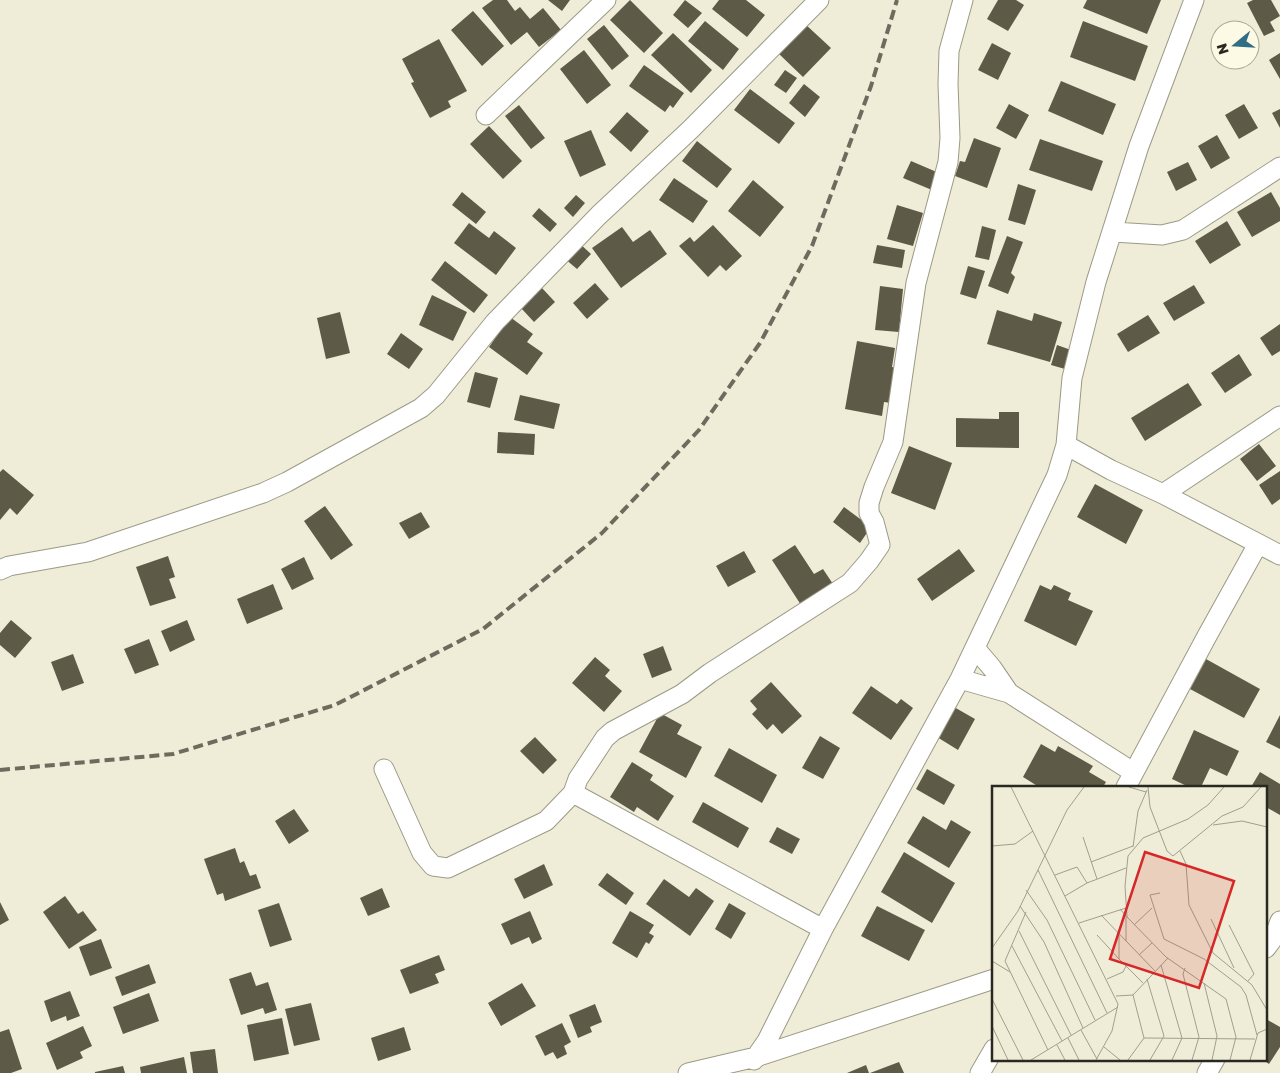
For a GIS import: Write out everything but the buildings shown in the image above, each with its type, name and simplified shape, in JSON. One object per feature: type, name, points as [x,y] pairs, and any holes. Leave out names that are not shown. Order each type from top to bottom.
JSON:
[{"type":"street","points":[[486,115],[606,0]]},
{"type":"street","points":[[0,570],[9,566],[88,552],[263,493],[287,482],[421,408],[436,394],[495,322],[592,222],[691,129],[819,0]]},
{"type":"street","points":[[384,770],[422,853],[433,866],[448,868],[546,821],[573,793],[578,779],[605,738],[682,694],[718,668],[850,584],[869,561],[880,545],[874,522],[869,513],[869,503],[893,442],[916,283],[948,162],[950,138],[949,50],[963,0]]},
{"type":"street","points":[[745,1073],[767,1041],[823,929],[960,678],[1057,475],[1066,445],[1072,378],[1096,282],[1138,146],[1194,0]]},
{"type":"street","points":[[1113,232],[1162,235],[1183,230],[1280,167]]},
{"type":"street","points":[[1163,494],[1280,416]]},
{"type":"street","points":[[1066,445],[1111,470],[1163,494],[1280,555]]},
{"type":"street","points":[[960,678],[1009,693],[1130,779],[1258,544]]},
{"type":"street","points":[[975,648],[992,668],[1009,693]]},
{"type":"street","points":[[573,793],[823,929]]},
{"type":"street","points":[[1268,945],[1274,937],[1280,921]]},
{"type":"street","points":[[688,1073],[756,1057],[992,979]]},
{"type":"street","points":[[1207,1073],[1214,1060]]},
{"type":"railway","points":[[0,770],[173,754],[335,705],[483,629],[602,533],[699,430],[760,343],[812,246],[871,86],[897,0]]}]
